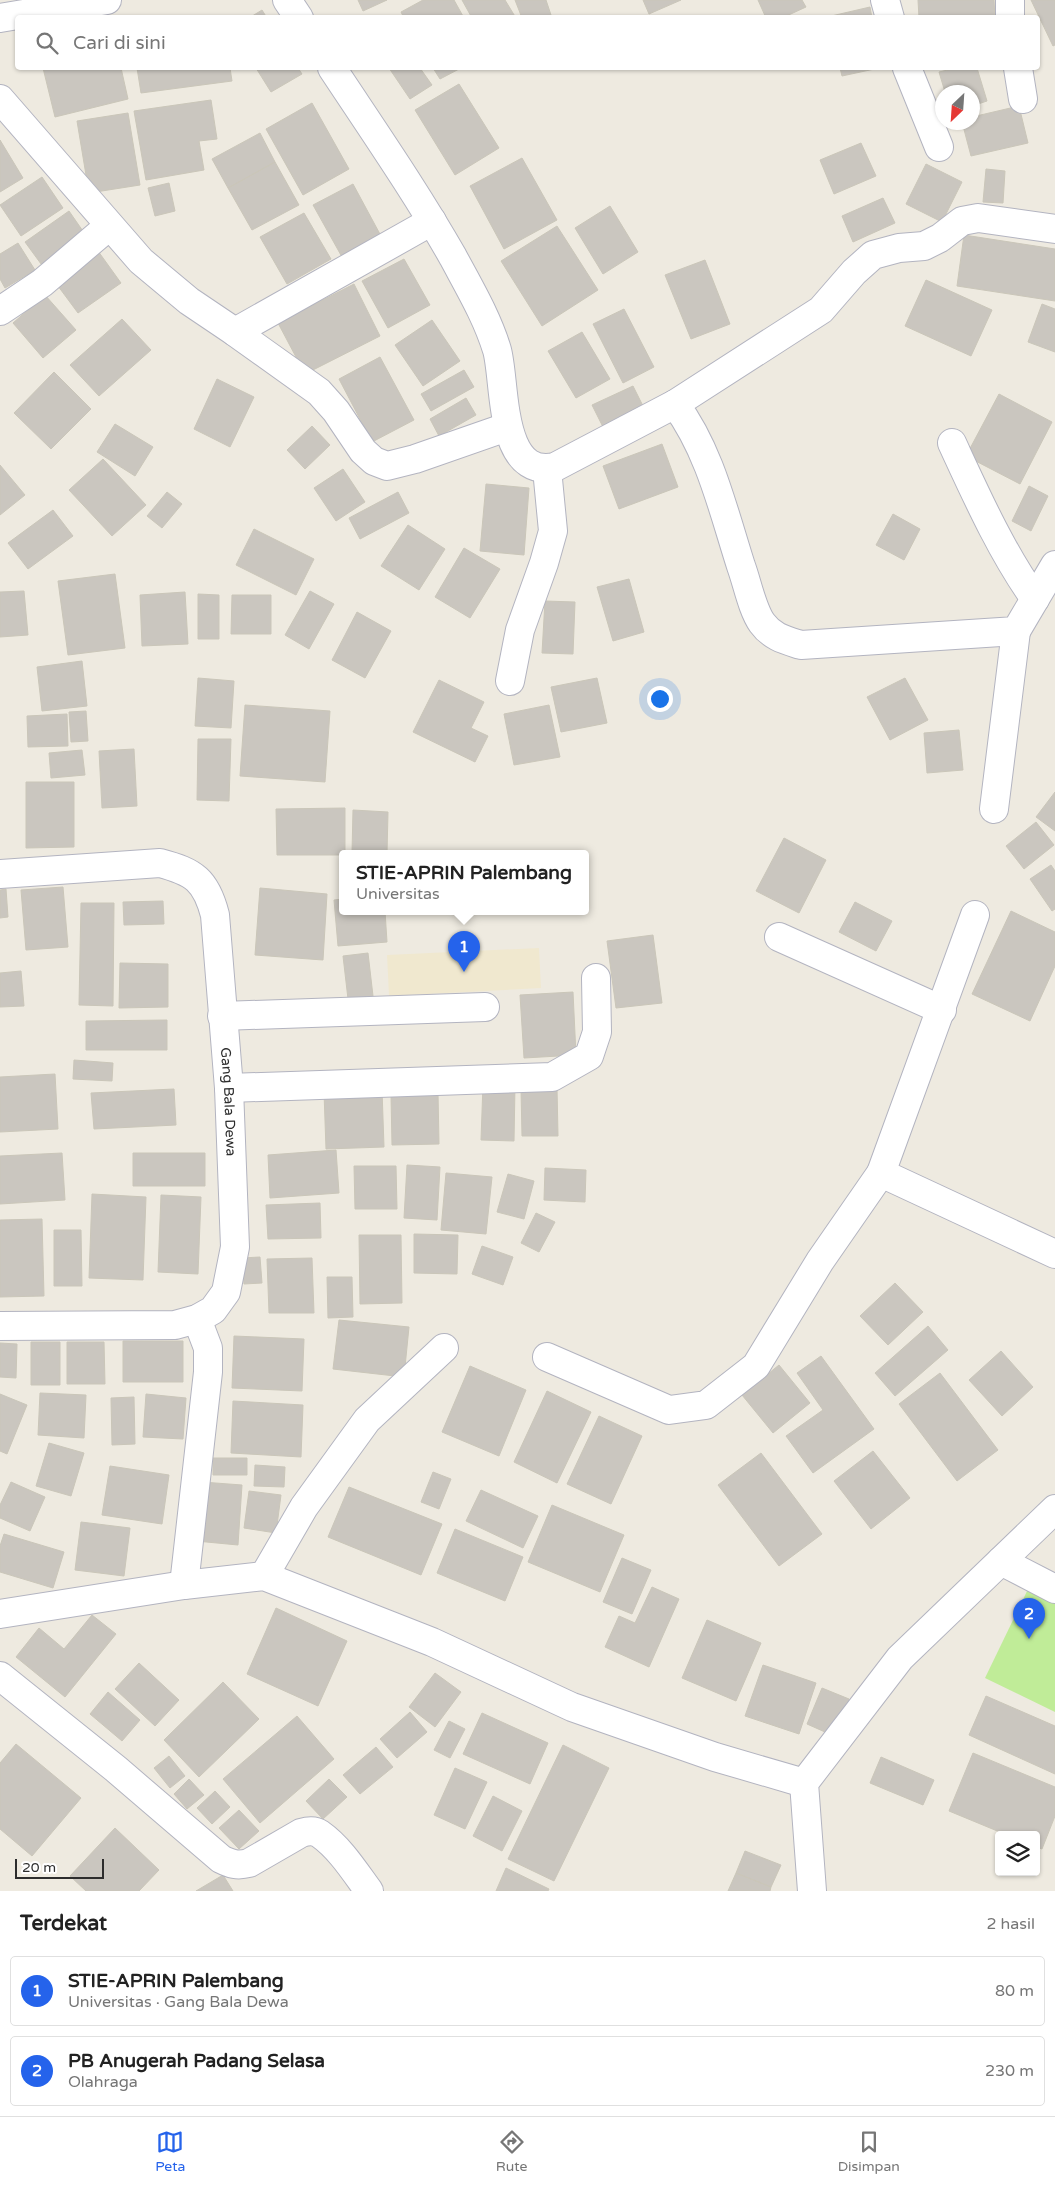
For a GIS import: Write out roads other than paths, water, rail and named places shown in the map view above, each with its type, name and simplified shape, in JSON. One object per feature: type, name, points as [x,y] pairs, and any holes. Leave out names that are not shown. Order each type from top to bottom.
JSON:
[{"type":"street","points":[[17,15],[103,0]]},
{"type":"street","points":[[288,0],[297,15]]},
{"type":"street","points":[[885,0],[889,15]]},
{"type":"street","points":[[1010,0],[1010,15]]},
{"type":"street","points":[[0,18],[15,15]]},
{"type":"street","points":[[333,70],[432,221],[481,309],[497,350],[507,427],[518,452],[536,467],[555,468],[675,404],[821,310],[854,272],[873,255],[899,248],[924,246],[940,238],[962,221],[978,218],[1055,229]]},
{"type":"street","points":[[908,70],[939,147]]},
{"type":"street","points":[[1018,70],[1023,99]]},
{"type":"street","points":[[0,100],[141,261],[182,296],[319,392],[336,412],[363,451],[374,461],[387,466],[415,459],[507,427]]},
{"type":"street","points":[[235,332],[432,221]]},
{"type":"street","points":[[0,311],[42,283],[109,226]]},
{"type":"street","points":[[675,404],[687,420],[705,454],[750,594],[762,622],[778,638],[801,645],[1016,631]]},
{"type":"street","points":[[952,444],[992,528],[1035,599]]},
{"type":"street","points":[[510,681],[520,630],[544,563],[553,530],[547,469]]},
{"type":"street","points":[[994,809],[1016,631],[1055,565]]},
{"type":"street","name":"Gang Bala Dewa","points":[[0,874],[160,862],[182,868],[197,879],[210,893],[215,915],[229,1088],[235,1247],[226,1292],[213,1310],[196,1319],[175,1325],[0,1326]]},
{"type":"street","points":[[547,1358],[669,1410],[706,1405],[756,1366],[820,1261],[880,1173],[942,1010],[975,915]]},
{"type":"street","points":[[779,937],[942,1010]]},
{"type":"street","points":[[229,1088],[552,1077],[589,1056],[597,1032],[596,978]]},
{"type":"street","points":[[222,1016],[485,1007]]},
{"type":"street","points":[[880,1173],[1055,1254]]},
{"type":"street","points":[[184,1585],[208,1372],[208,1348],[196,1319]]},
{"type":"street","points":[[264,1576],[304,1507],[367,1420],[444,1348]]},
{"type":"street","points":[[812,1891],[804,1783],[900,1658],[1055,1509]]},
{"type":"street","points":[[1001,1561],[1055,1589]]},
{"type":"street","points":[[0,1614],[184,1585],[264,1576],[432,1642],[572,1707],[715,1757],[804,1783]]},
{"type":"street","points":[[0,1676],[116,1769],[221,1859],[230,1864],[248,1863],[302,1833],[310,1831],[320,1834],[334,1847],[369,1891]]},
{"type":"place","name":"STIE-APRIN Palembang","points":[[464,972]]},
{"type":"place","name":"PB Anugerah Padang Selasa","points":[[1029,1639]]}]
